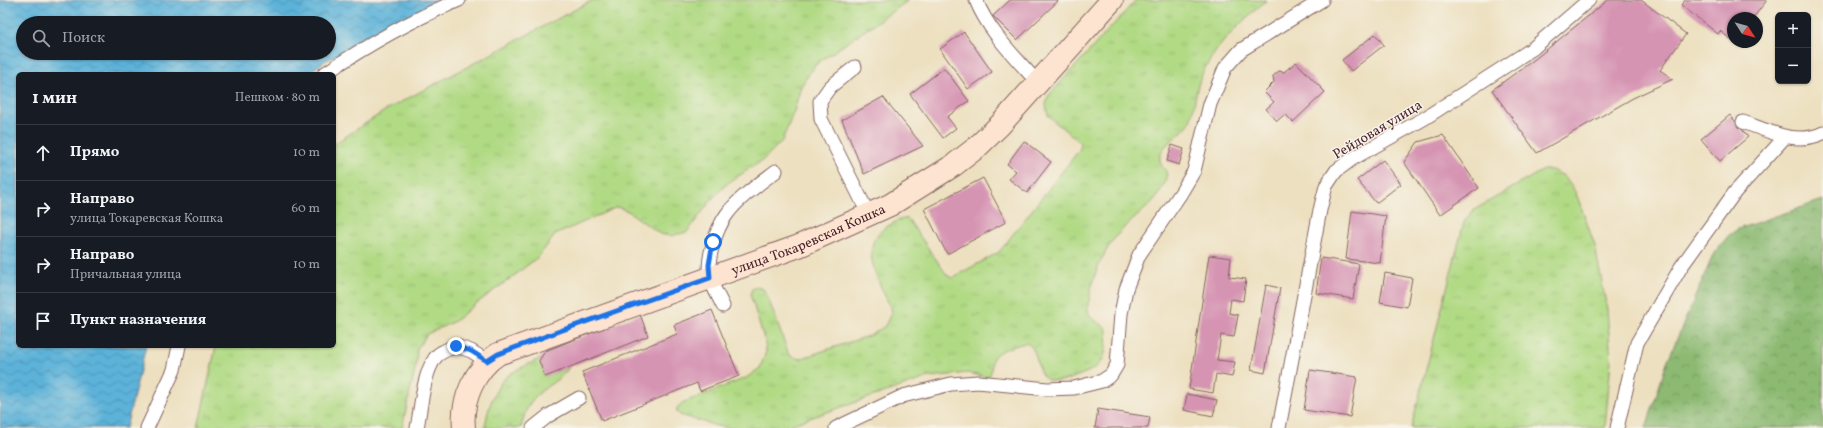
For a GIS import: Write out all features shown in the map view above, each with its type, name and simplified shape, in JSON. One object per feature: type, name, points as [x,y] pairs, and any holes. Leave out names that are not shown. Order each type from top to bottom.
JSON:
[{"type":"main road","name":"улица Токаревская Кошка","points":[[464,428],[465,405],[473,381],[487,361],[498,354],[799,246],[890,205],[954,165],[1000,125],[1112,0]]},
{"type":"lane","points":[[327,72],[362,48],[432,11],[459,0]]},
{"type":"lane","points":[[976,0],[980,10],[1003,41],[1038,83]]},
{"type":"lane","points":[[836,428],[903,396],[951,384],[978,382],[1047,389],[1074,388],[1102,381],[1111,375],[1117,365],[1121,314],[1128,282],[1139,254],[1181,193],[1194,171],[1210,104],[1225,68],[1241,50],[1322,0]]},
{"type":"lane","name":"Рейдовая улица","points":[[1279,428],[1320,210],[1326,186],[1336,171],[1352,159],[1425,118],[1532,49],[1589,0]]},
{"type":"lane","points":[[855,67],[830,87],[820,100],[821,119],[869,215]]},
{"type":"lane","points":[[1743,122],[1785,137],[1814,137],[1823,133]]},
{"type":"lane","points":[[1618,428],[1637,343],[1681,267],[1735,192],[1785,137]]},
{"type":"lane","points":[[723,306],[710,278],[711,251],[726,214],[746,194],[776,171]]},
{"type":"lane","points":[[417,428],[428,371],[435,358],[443,351],[456,346],[471,351],[487,361]]},
{"type":"lane","points":[[147,428],[174,370],[179,348]]},
{"type":"lane","points":[[533,428],[548,416],[579,398]]},
{"type":"green space","points":[[593,0],[909,0],[816,64],[801,86],[794,111],[782,141],[763,160],[728,183],[712,199],[687,232],[670,236],[660,234],[628,211],[617,207],[555,235],[539,256],[519,272],[455,321],[427,334],[417,349],[416,365],[402,428],[198,428],[216,348],[336,348],[336,143],[386,110]]},
{"type":"green space","points":[[1136,0],[1267,0],[1238,26],[1212,56],[1200,79],[1190,121],[1187,126],[1165,146],[1161,152],[1161,164],[1167,174],[1164,184],[1153,201],[1114,239],[1099,266],[1093,280],[1088,308],[1090,316],[1107,329],[1106,349],[1101,362],[1097,366],[1083,374],[1067,380],[1051,381],[1043,377],[1033,349],[1030,345],[1025,343],[1006,349],[997,354],[992,361],[989,376],[985,377],[968,373],[929,377],[781,428],[724,428],[680,415],[677,412],[677,408],[682,403],[746,378],[760,368],[766,352],[765,342],[750,294],[752,289],[756,287],[763,289],[767,295],[789,355],[799,359],[871,335],[885,326],[892,311],[877,278],[871,254],[873,244],[878,234],[895,222],[902,219],[908,219],[947,275],[952,278],[999,252],[1080,149],[1080,143],[1048,116],[1046,105],[1048,96]]},
{"type":"green space","points":[[1543,170],[1552,170],[1564,176],[1576,193],[1595,246],[1607,309],[1611,360],[1605,428],[1411,428],[1464,222],[1474,210]]},
{"type":"green space","points":[[1823,200],[1823,428],[1646,428],[1667,362],[1714,253],[1729,235],[1738,229]]},
{"type":"green space","points":[[561,349],[572,361],[569,367],[566,372],[534,398],[526,410],[521,428],[485,428],[491,401],[501,382],[510,374]]},
{"type":"water","points":[[0,0],[446,0],[336,55],[336,16],[16,16],[16,60],[327,60],[310,72],[16,72],[16,348],[146,348],[126,428],[0,428]]},
{"type":"building","points":[[1010,0],[1059,0],[1017,40],[993,16]]},
{"type":"building","points":[[1608,0],[1641,0],[1686,34],[1660,70],[1673,79],[1633,98],[1537,153],[1492,90],[1535,59]]},
{"type":"building","points":[[1685,0],[1767,0],[1758,12],[1727,12],[1727,36],[1720,31],[1718,34],[1681,5]]},
{"type":"building","points":[[964,32],[992,72],[968,89],[940,49]]},
{"type":"building","points":[[1375,34],[1384,45],[1351,71],[1342,60]]},
{"type":"building","points":[[1296,62],[1325,92],[1293,122],[1285,114],[1277,121],[1266,109],[1274,102],[1264,92],[1274,82],[1273,76],[1279,71],[1284,72]]},
{"type":"building","points":[[944,68],[969,101],[947,117],[956,128],[943,138],[910,94]]},
{"type":"building","points":[[883,97],[923,146],[864,174],[842,120]]},
{"type":"building","points":[[1730,115],[1748,137],[1720,161],[1701,139]]},
{"type":"building","points":[[1443,135],[1479,188],[1440,215],[1404,162],[1418,142]]},
{"type":"building","points":[[1024,141],[1051,162],[1027,193],[1009,179],[1016,171],[1007,164]]},
{"type":"building","points":[[1172,145],[1184,149],[1179,165],[1167,161]]},
{"type":"building","points":[[1383,160],[1401,184],[1376,203],[1357,180]]},
{"type":"building","points":[[983,178],[1006,222],[947,254],[924,209]]},
{"type":"building","points":[[1352,211],[1386,216],[1380,263],[1346,259]]},
{"type":"building","points":[[1209,255],[1231,258],[1229,277],[1246,279],[1243,301],[1231,299],[1229,313],[1238,315],[1234,337],[1221,335],[1217,360],[1235,362],[1232,377],[1216,374],[1213,393],[1189,389]]},
{"type":"building","points":[[1321,258],[1359,264],[1353,299],[1316,293]]},
{"type":"building","points":[[1385,273],[1412,278],[1407,307],[1380,302]]},
{"type":"building","points":[[1266,285],[1280,288],[1265,373],[1251,370]]},
{"type":"building","points":[[712,310],[739,376],[700,391],[697,383],[602,421],[582,372],[677,334],[674,325]]},
{"type":"building","points":[[640,314],[648,336],[545,377],[539,361],[545,351]]},
{"type":"building","points":[[1310,370],[1357,377],[1350,417],[1304,410]]},
{"type":"building","points":[[1187,394],[1217,400],[1213,416],[1184,410]]},
{"type":"building","points":[[1098,409],[1150,417],[1148,428],[1095,428]]},
{"type":"route","points":[[456,346],[471,351],[487,361],[498,354],[557,332],[710,278],[709,265],[713,242]]}]
